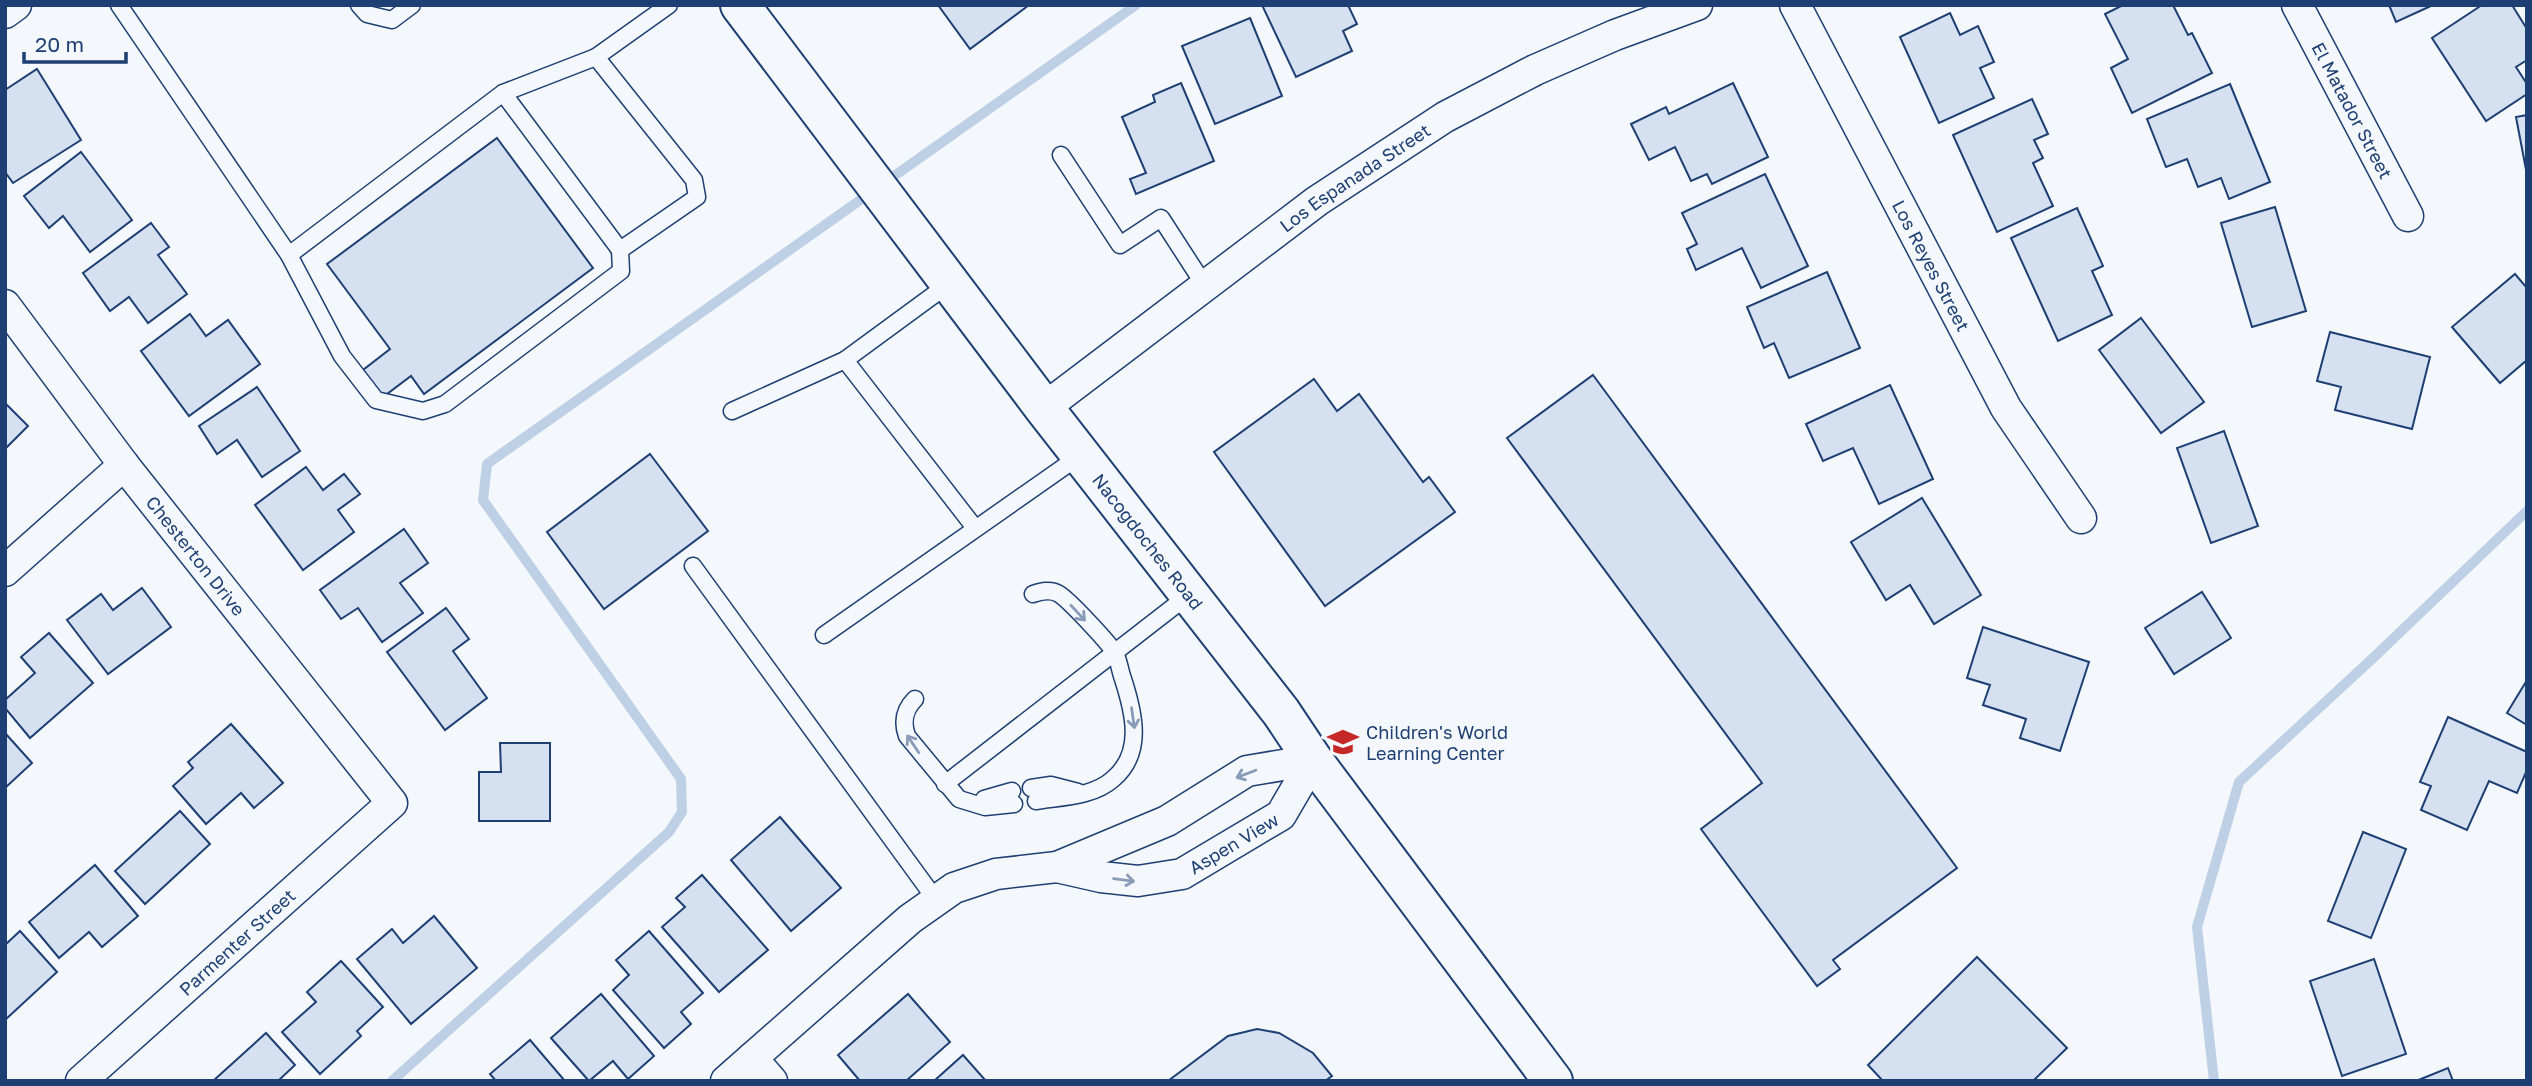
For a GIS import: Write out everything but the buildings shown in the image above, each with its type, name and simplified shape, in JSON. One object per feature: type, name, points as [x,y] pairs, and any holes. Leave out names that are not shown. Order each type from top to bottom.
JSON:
[{"type":"main road","name":"Nacogdoches Road","points":[[740,5],[1044,408],[1281,712],[1313,760],[1553,1081]]},
{"type":"street","points":[[5,13],[16,5]]},
{"type":"street","name":"Los Espanada Street","points":[[1044,408],[1317,201],[1445,117],[1535,70],[1615,35],[1697,5]]},
{"type":"street","name":"Los Reyes Street","points":[[1795,5],[2006,408],[2081,518]]},
{"type":"street","name":"El Matador Street","points":[[2297,5],[2408,216]]},
{"type":"street","name":"Chesterton Drive","points":[[5,305],[124,465],[392,803]]},
{"type":"street","points":[[5,571],[124,465]]},
{"type":"street","name":"Aspen View","points":[[1057,867],[1101,877],[1138,881],[1182,874],[1280,815],[1313,760]]},
{"type":"street","name":"Aspen View","points":[[726,1081],[910,919],[954,888],[996,874],[1057,867],[1167,821],[1247,771],[1313,760]]},
{"type":"street","name":"Parmenter Street","points":[[82,1081],[392,803]]},
{"type":"street","points":[[752,1058],[772,1081]]},
{"type":"lane","points":[[119,5],[289,255],[342,356],[376,400],[423,411],[445,404],[621,271],[620,250],[503,93]]},
{"type":"lane","points":[[359,5],[367,14],[391,20],[412,5]]},
{"type":"lane","points":[[289,255],[503,93],[596,57],[670,5]]},
{"type":"lane","points":[[596,57],[694,180],[697,197],[620,250]]},
{"type":"lane","points":[[1061,155],[1120,245],[1161,218],[1205,286]]},
{"type":"lane","points":[[732,411],[845,360],[941,270]]},
{"type":"lane","points":[[845,360],[975,528]]},
{"type":"lane","points":[[824,635],[1081,455]]},
{"type":"lane","points":[[693,566],[936,900]]},
{"type":"lane","points":[[1033,594],[1042,591],[1058,593],[1115,652],[1135,726],[1134,744],[1126,766],[1112,781],[1084,794],[1051,785],[1034,795]]},
{"type":"lane","points":[[945,784],[1190,594]]},
{"type":"lane","points":[[915,699],[908,706],[904,727],[916,749],[958,799],[977,806],[985,799],[1013,798]]},
{"type":"waterway","points":[[392,1081],[669,832],[682,812],[681,779],[483,500],[487,464],[1136,5]]},
{"type":"waterway","points":[[2214,1081],[2197,927],[2239,782],[2527,511]]},
{"type":"place","name":"Children's World Learning Center","points":[[1343,742]]}]
